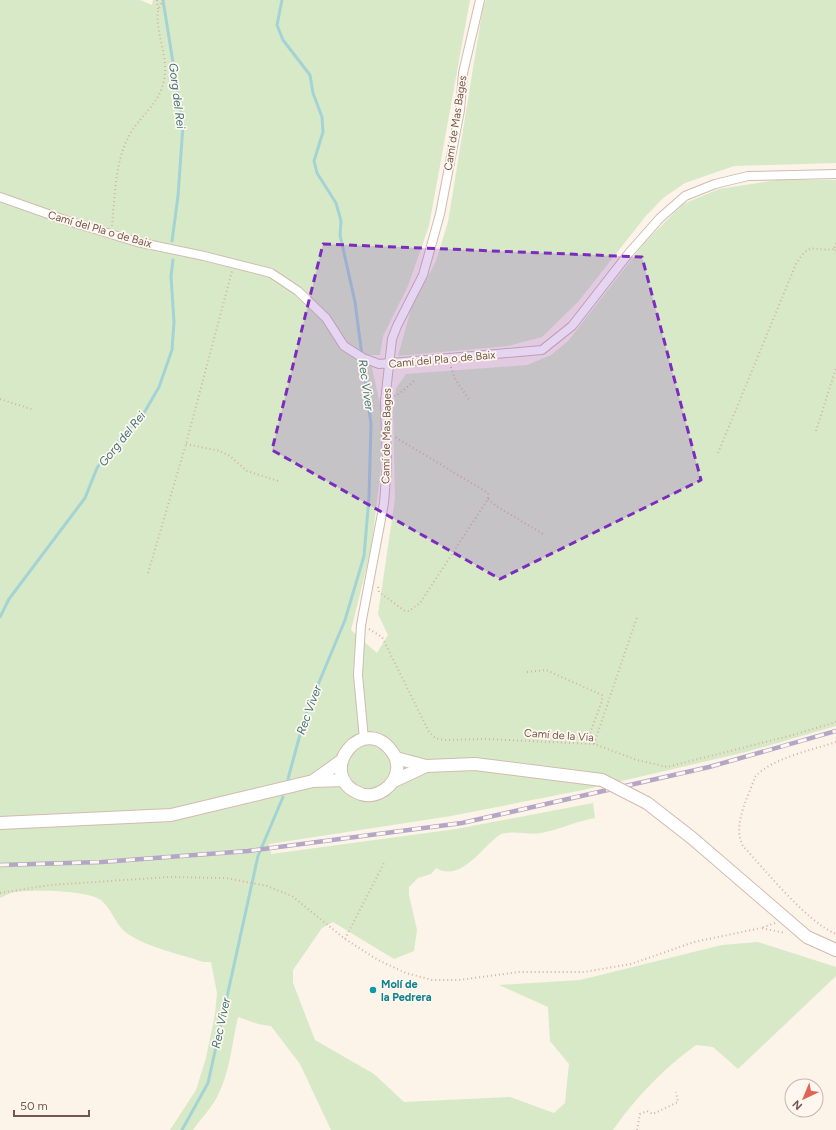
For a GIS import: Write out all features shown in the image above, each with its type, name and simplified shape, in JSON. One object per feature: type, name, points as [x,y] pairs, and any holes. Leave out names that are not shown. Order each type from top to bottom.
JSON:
[{"type":"street","name":"Camí de Mas Bages","points":[[364,739],[358,675],[362,625],[384,503],[387,465],[385,401],[392,338],[423,275],[440,214],[460,110],[463,73],[480,0]]},
{"type":"street","name":"Camí del Pla o de Baix","points":[[0,197],[65,220],[111,234],[271,274],[298,291],[326,318],[344,346],[363,358],[378,364],[542,350],[572,326],[628,253],[660,218],[685,196],[715,184],[748,176],[836,174]]},
{"type":"street","points":[[394,781],[397,770],[396,758],[391,749],[384,742],[374,739],[364,739],[353,743],[345,751],[341,761],[341,771],[344,780],[352,789],[362,794],[374,794],[386,790],[394,781],[426,766]]},
{"type":"street","points":[[396,758],[426,766],[476,764],[602,780],[647,803],[692,838],[784,920],[807,938],[836,950]]},
{"type":"street","points":[[313,781],[341,761]]},
{"type":"street","points":[[0,823],[171,815],[313,781],[344,780]]},
{"type":"path","points":[[111,234],[118,171],[124,148],[131,133],[157,100],[164,81],[166,62],[158,20],[157,0]]},
{"type":"path","points":[[158,10],[163,0]]},
{"type":"path","points":[[718,453],[796,264],[808,249],[815,247],[826,250],[835,250],[836,243]]},
{"type":"path","points":[[148,573],[186,444],[234,264]]},
{"type":"path","points":[[448,358],[455,379],[470,401]]},
{"type":"path","points":[[816,431],[836,368]]},
{"type":"path","points":[[387,376],[393,386],[394,403]]},
{"type":"path","points":[[394,396],[399,394],[415,380]]},
{"type":"path","points":[[0,399],[34,410]]},
{"type":"path","points":[[378,582],[379,592],[405,611],[420,604],[488,499],[488,493],[394,436],[393,444]]},
{"type":"path","points":[[186,444],[220,452],[230,456],[247,470],[278,481]]},
{"type":"path","points":[[488,499],[496,506],[543,534]]},
{"type":"path","points":[[594,744],[637,617]]},
{"type":"path","name":"Camí de la Via","points":[[362,625],[382,637],[429,732],[435,738],[444,740],[486,739],[594,744],[637,760],[667,766],[793,735],[836,722]]},
{"type":"path","points":[[527,672],[546,670],[602,695],[602,701],[586,744]]},
{"type":"path","points":[[836,742],[766,767],[755,777],[739,825],[740,839],[743,846],[803,910],[819,924],[836,934]]},
{"type":"path","points":[[345,939],[385,861]]},
{"type":"path","points":[[0,893],[50,886],[169,877],[226,878],[267,886],[292,896],[345,939],[378,960],[406,973],[432,980],[459,980],[519,972],[584,972],[632,964],[694,942],[761,928],[784,920]]},
{"type":"path","points":[[761,928],[807,938]]},
{"type":"path","points":[[637,1130],[640,1114],[647,1111],[653,1114],[678,1102],[676,1092]]},
{"type":"highlighted area","points":[[323,244],[642,257],[701,480],[500,579],[272,450]]},
{"type":"green space","points":[[0,0],[140,0],[152,5],[153,0],[470,0],[429,226],[408,286],[383,336],[380,355],[369,355],[381,408],[381,468],[371,550],[351,630],[377,653],[388,635],[378,614],[395,499],[393,408],[396,388],[406,374],[527,365],[551,355],[568,341],[645,242],[683,204],[719,189],[777,180],[836,180],[836,726],[746,752],[583,790],[451,816],[269,844],[271,854],[456,829],[593,803],[595,818],[541,833],[511,832],[501,834],[463,867],[454,871],[445,871],[436,868],[431,874],[418,878],[409,887],[409,895],[417,930],[414,951],[394,959],[333,922],[322,928],[293,970],[293,983],[315,1040],[374,1074],[404,1102],[510,1097],[554,1113],[565,1103],[569,1064],[550,1041],[548,1007],[499,985],[580,980],[722,945],[758,942],[836,967],[836,976],[738,1069],[713,1047],[696,1045],[672,1064],[651,1084],[631,1106],[613,1130],[331,1130],[300,1064],[271,1026],[258,1024],[238,1017],[228,1067],[216,1100],[193,1130],[170,1130],[196,1090],[206,1058],[215,1014],[217,993],[211,962],[203,962],[165,950],[128,934],[117,923],[106,905],[95,897],[58,891],[30,891],[11,893],[0,898]]},
{"type":"green space","points":[[486,0],[836,0],[836,163],[734,166],[685,183],[663,198],[645,217],[578,302],[542,337],[508,346],[398,356],[411,309],[436,261],[448,222],[483,7]]},
{"type":"waterway","name":"Gorg del Rei","points":[[163,0],[183,125],[178,196],[172,241]]},
{"type":"waterway","name":"Rec Viver","points":[[282,0],[277,25],[283,40],[310,75],[313,93],[322,117],[323,132],[314,161],[317,173],[336,203],[341,221],[340,235],[355,302],[371,424],[369,497],[364,556],[345,620],[305,716],[288,779]]},
{"type":"waterway","name":"Gorg del Rei","points":[[0,617],[9,599],[85,498],[97,468],[107,454],[144,413],[159,387],[172,350],[174,322],[171,276],[173,260]]},
{"type":"waterway","name":"Rec Viver","points":[[182,1130],[208,1083],[258,856],[283,797]]},
{"type":"railway","points":[[0,865],[102,862],[248,851],[462,823],[709,767],[836,731]]},
{"type":"place","name":"Molí de la Pedrera","points":[[373,990]]}]
